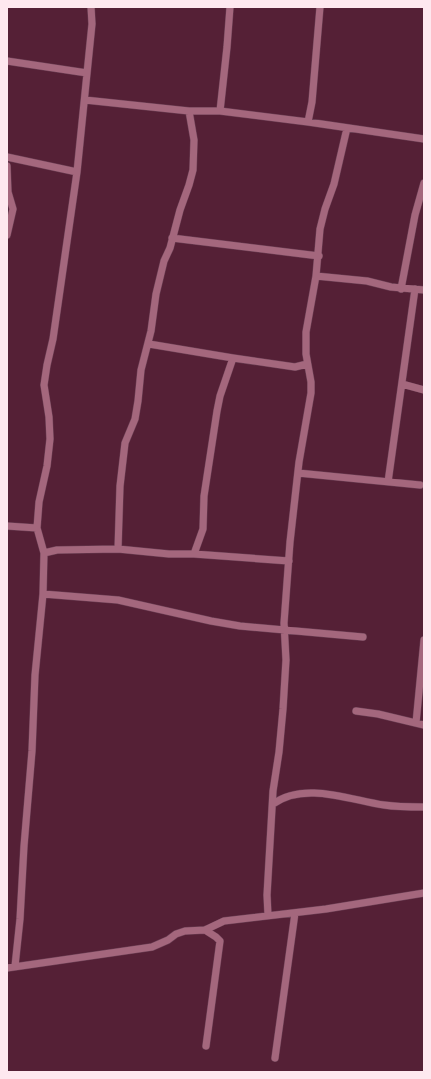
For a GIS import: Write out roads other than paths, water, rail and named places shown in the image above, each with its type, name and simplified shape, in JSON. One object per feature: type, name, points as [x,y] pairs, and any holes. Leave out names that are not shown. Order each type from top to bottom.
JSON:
[{"type":"street","points":[[15,966],[20,919],[24,846],[32,751],[35,675],[43,594],[44,553],[37,528],[39,502],[47,466],[50,439],[49,417],[44,385],[53,339],[77,172],[92,24],[91,7]]},
{"type":"street","points":[[220,111],[230,7]]},
{"type":"street","points":[[308,122],[312,102],[320,7]]},
{"type":"street","points":[[7,60],[87,72]]},
{"type":"street","points":[[85,100],[189,111],[220,111],[424,139]]},
{"type":"street","points":[[118,549],[120,486],[124,449],[128,434],[135,419],[141,370],[149,344],[164,261],[170,248],[193,170],[194,140],[189,111]]},
{"type":"street","points":[[268,915],[267,895],[273,791],[279,752],[286,660],[284,629],[292,518],[311,382],[306,354],[306,332],[319,256],[322,222],[334,184],[347,128]]},
{"type":"street","points":[[7,157],[77,172]]},
{"type":"street","points":[[7,166],[8,192],[13,209],[7,235]]},
{"type":"street","points":[[401,289],[414,215],[424,183]]},
{"type":"street","points":[[172,238],[319,256]]},
{"type":"street","points":[[316,276],[367,281],[401,289],[424,290]]},
{"type":"street","points":[[388,482],[415,289]]},
{"type":"street","points":[[149,344],[295,367],[307,364]]},
{"type":"street","points":[[194,554],[203,529],[204,496],[217,411],[220,396],[233,358]]},
{"type":"street","points":[[402,384],[424,390]]},
{"type":"street","points":[[298,473],[420,485]]},
{"type":"street","points":[[7,526],[37,528]]},
{"type":"street","points":[[44,553],[57,550],[118,549],[169,554],[194,554],[289,561]]},
{"type":"street","points":[[43,594],[118,600],[211,622],[363,637]]},
{"type":"street","points":[[416,723],[424,640]]},
{"type":"street","points":[[356,711],[378,714],[424,725]]},
{"type":"street","points":[[273,804],[282,798],[295,794],[316,793],[333,794],[384,805],[424,807]]},
{"type":"street","points":[[7,968],[152,947],[168,940],[176,934],[185,931],[205,930],[224,921],[295,913],[424,893]]},
{"type":"street","points":[[275,1058],[295,913]]},
{"type":"street","points":[[205,930],[220,941],[206,1046]]}]
